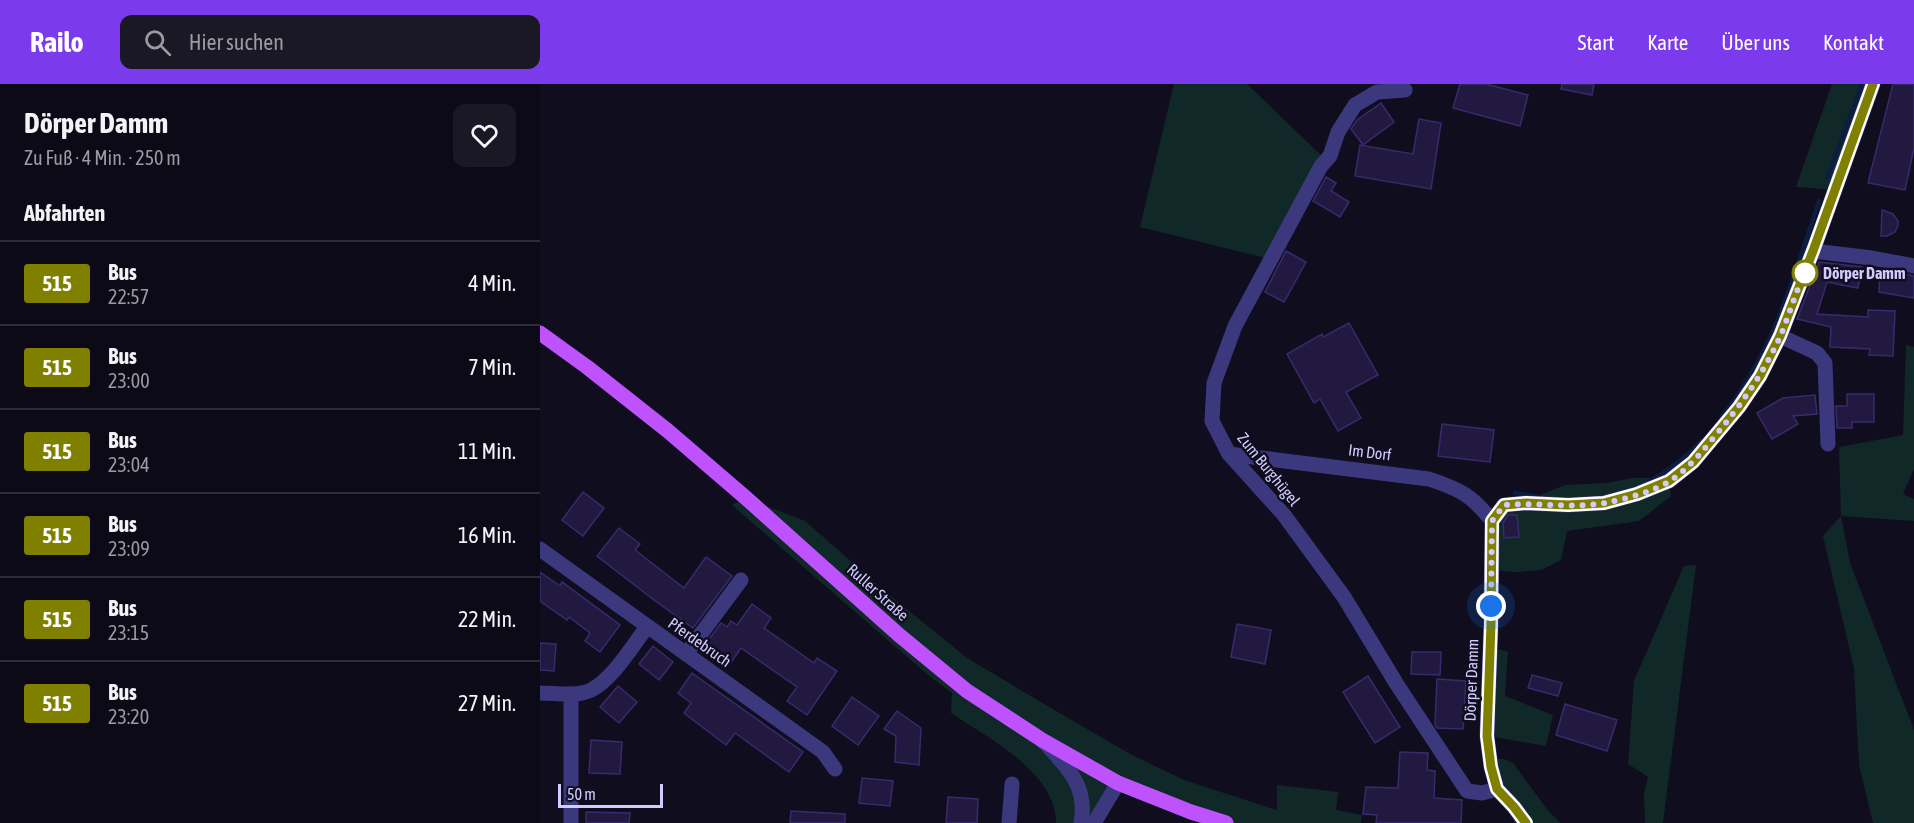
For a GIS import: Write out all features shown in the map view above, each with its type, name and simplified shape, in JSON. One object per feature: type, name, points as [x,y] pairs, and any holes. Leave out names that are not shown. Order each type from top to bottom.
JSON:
[{"type":"main road","name":"Ruller Straße","points":[[540,333],[587,367],[668,432],[900,635],[967,690],[1042,740],[1118,783],[1191,812],[1226,823]]},
{"type":"street","points":[[1492,521],[1504,505],[1604,503],[1637,494],[1669,481],[1693,462],[1739,407],[1760,376],[1780,336],[1873,84]]},
{"type":"street","name":"Zum Burghügel","points":[[1405,90],[1377,92],[1355,105],[1338,132],[1330,156],[1321,166],[1235,326],[1214,383],[1212,421],[1229,454],[1284,515],[1315,556],[1467,791],[1482,793],[1497,789]]},
{"type":"street","points":[[1813,251],[1914,266]]},
{"type":"street","points":[[1780,336],[1817,353],[1825,363],[1828,444]]},
{"type":"street","name":"Im Dorf","points":[[1229,454],[1429,479],[1449,485],[1469,495],[1492,521]]},
{"type":"street","name":"Dörper Damm","points":[[1492,521],[1487,736],[1491,767],[1497,789],[1526,823]]},
{"type":"street","name":"Pferdebruch","points":[[540,549],[823,752],[835,769]]},
{"type":"street","points":[[686,654],[741,580]]},
{"type":"street","points":[[540,693],[571,694],[590,690],[607,678],[647,627]]},
{"type":"street","points":[[571,694],[572,823]]},
{"type":"street","points":[[1042,740],[1072,774],[1079,788],[1082,802],[1081,823]]},
{"type":"street","points":[[1094,823],[1118,783]]},
{"type":"street","points":[[1009,823],[1012,784]]},
{"type":"green space","points":[[1174,84],[1247,84],[1326,160],[1270,259],[1140,227]]},
{"type":"green space","points":[[1832,84],[1873,84],[1834,190],[1796,187]]},
{"type":"green space","points":[[1906,345],[1914,347],[1914,469],[1903,494],[1914,499],[1914,521],[1841,516],[1839,447],[1903,435]]},
{"type":"green space","points":[[1633,478],[1669,481],[1671,496],[1639,521],[1567,531],[1561,560],[1541,570],[1515,572],[1492,570],[1492,521],[1535,497],[1565,485],[1607,483]]},
{"type":"green space","points":[[746,498],[805,521],[893,598],[967,658],[1132,755],[1184,780],[1277,810],[1277,785],[1338,792],[1336,810],[1362,815],[1361,823],[1226,823],[1118,783],[1094,823],[1056,823],[1053,805],[1045,788],[1033,772],[1000,745],[951,713],[952,693],[928,675],[732,505]]},
{"type":"green space","points":[[1841,516],[1850,563],[1914,730],[1914,823],[1873,823],[1859,765],[1854,668],[1823,536]]},
{"type":"green space","points":[[1696,565],[1663,823],[1645,823],[1644,794],[1648,777],[1628,764],[1634,681],[1684,566]]},
{"type":"green space","points":[[1491,647],[1508,652],[1505,696],[1553,715],[1546,746],[1487,736]]},
{"type":"green space","points":[[1498,759],[1513,763],[1560,823],[1525,823],[1497,789]]},
{"type":"building","points":[[1460,84],[1486,84],[1528,95],[1520,126],[1453,108]]},
{"type":"building","points":[[1562,84],[1594,84],[1592,95],[1561,89]]},
{"type":"building","points":[[1893,84],[1914,84],[1914,148],[1905,190],[1868,183]]},
{"type":"building","points":[[1381,103],[1394,122],[1363,145],[1351,129],[1357,120]]},
{"type":"building","points":[[1419,119],[1441,123],[1431,189],[1355,176],[1360,145],[1413,154]]},
{"type":"building","points":[[1326,177],[1336,183],[1331,191],[1349,202],[1340,217],[1313,201]]},
{"type":"building","points":[[1882,210],[1893,214],[1898,221],[1895,232],[1887,236],[1881,236]]},
{"type":"building","points":[[1286,251],[1306,262],[1284,302],[1265,292]]},
{"type":"building","points":[[1819,262],[1862,267],[1858,288],[1827,282],[1817,314],[1868,317],[1868,310],[1895,311],[1893,356],[1869,355],[1870,349],[1830,347],[1831,327],[1797,319]]},
{"type":"building","points":[[1880,269],[1914,276],[1914,298],[1879,292]]},
{"type":"building","points":[[1349,323],[1378,375],[1346,392],[1361,418],[1338,431],[1320,399],[1314,403],[1287,354],[1322,334],[1323,337]]},
{"type":"building","points":[[1847,394],[1874,394],[1874,422],[1852,422],[1852,428],[1837,428],[1836,406],[1847,406]]},
{"type":"building","points":[[1815,395],[1817,414],[1793,416],[1798,424],[1772,439],[1757,413],[1783,398]]},
{"type":"building","points":[[1442,424],[1494,430],[1490,462],[1438,456]]},
{"type":"building","points":[[583,492],[604,508],[583,536],[562,520]]},
{"type":"building","points":[[1508,515],[1517,515],[1519,537],[1504,538],[1503,523]]},
{"type":"building","points":[[619,528],[640,544],[635,550],[684,588],[706,557],[732,576],[693,628],[597,556]]},
{"type":"building","points":[[540,572],[560,586],[562,582],[620,625],[600,652],[585,641],[590,633],[569,617],[567,620],[540,601]]},
{"type":"building","points":[[752,604],[771,618],[764,628],[814,663],[817,658],[837,671],[807,715],[787,701],[797,687],[741,648],[730,664],[704,646],[721,623],[727,627],[731,621],[737,625]]},
{"type":"building","points":[[1237,624],[1271,630],[1265,664],[1231,657]]},
{"type":"building","points":[[540,643],[556,644],[554,671],[540,670]]},
{"type":"building","points":[[653,646],[673,662],[659,680],[639,664]]},
{"type":"building","points":[[1412,652],[1441,652],[1440,675],[1411,674]]},
{"type":"building","points":[[692,673],[803,752],[789,772],[735,733],[726,745],[684,713],[691,703],[678,693]]},
{"type":"building","points":[[1532,675],[1562,683],[1558,696],[1528,688]]},
{"type":"building","points":[[1368,676],[1400,727],[1375,743],[1343,692]]},
{"type":"building","points":[[1437,679],[1466,681],[1463,729],[1437,728],[1435,724]]},
{"type":"building","points":[[618,686],[637,702],[619,723],[600,707]]},
{"type":"building","points":[[852,697],[879,716],[858,745],[832,726]]},
{"type":"building","points":[[1565,704],[1617,720],[1607,751],[1556,735]]},
{"type":"building","points":[[897,711],[921,728],[919,765],[895,762],[896,736],[884,729]]},
{"type":"building","points":[[591,740],[622,742],[620,774],[589,773]]},
{"type":"building","points":[[1400,752],[1428,753],[1427,770],[1435,771],[1434,798],[1462,800],[1461,823],[1376,823],[1377,815],[1363,814],[1366,787],[1398,788]]},
{"type":"building","points":[[862,778],[893,781],[890,806],[859,803]]},
{"type":"building","points":[[948,797],[978,799],[977,823],[946,823]]},
{"type":"building","points":[[791,811],[845,814],[845,823],[790,823]]},
{"type":"building","points":[[586,812],[630,813],[629,823],[586,823]]},
{"type":"waterway","points":[[1827,178],[1862,84]]},
{"type":"waterway","points":[[1722,416],[1740,392],[1769,341],[1791,286],[1819,201]]},
{"type":"waterway","points":[[1649,482],[1689,453],[1701,441]]},
{"type":"waterway","points":[[1515,493],[1538,497]]},
{"type":"bus line","name":"515","points":[[1526,823],[1497,789],[1491,767],[1487,736],[1492,521],[1504,505],[1604,503],[1637,494],[1669,481],[1693,462],[1739,407],[1760,376],[1780,336],[1873,84]]},
{"type":"place","name":"Dörper Damm","points":[[1805,273]]},
{"type":"route","points":[[1491,606],[1492,521],[1504,505],[1604,503],[1637,494],[1669,481],[1693,462],[1739,407],[1760,376],[1780,336],[1805,273]]}]
